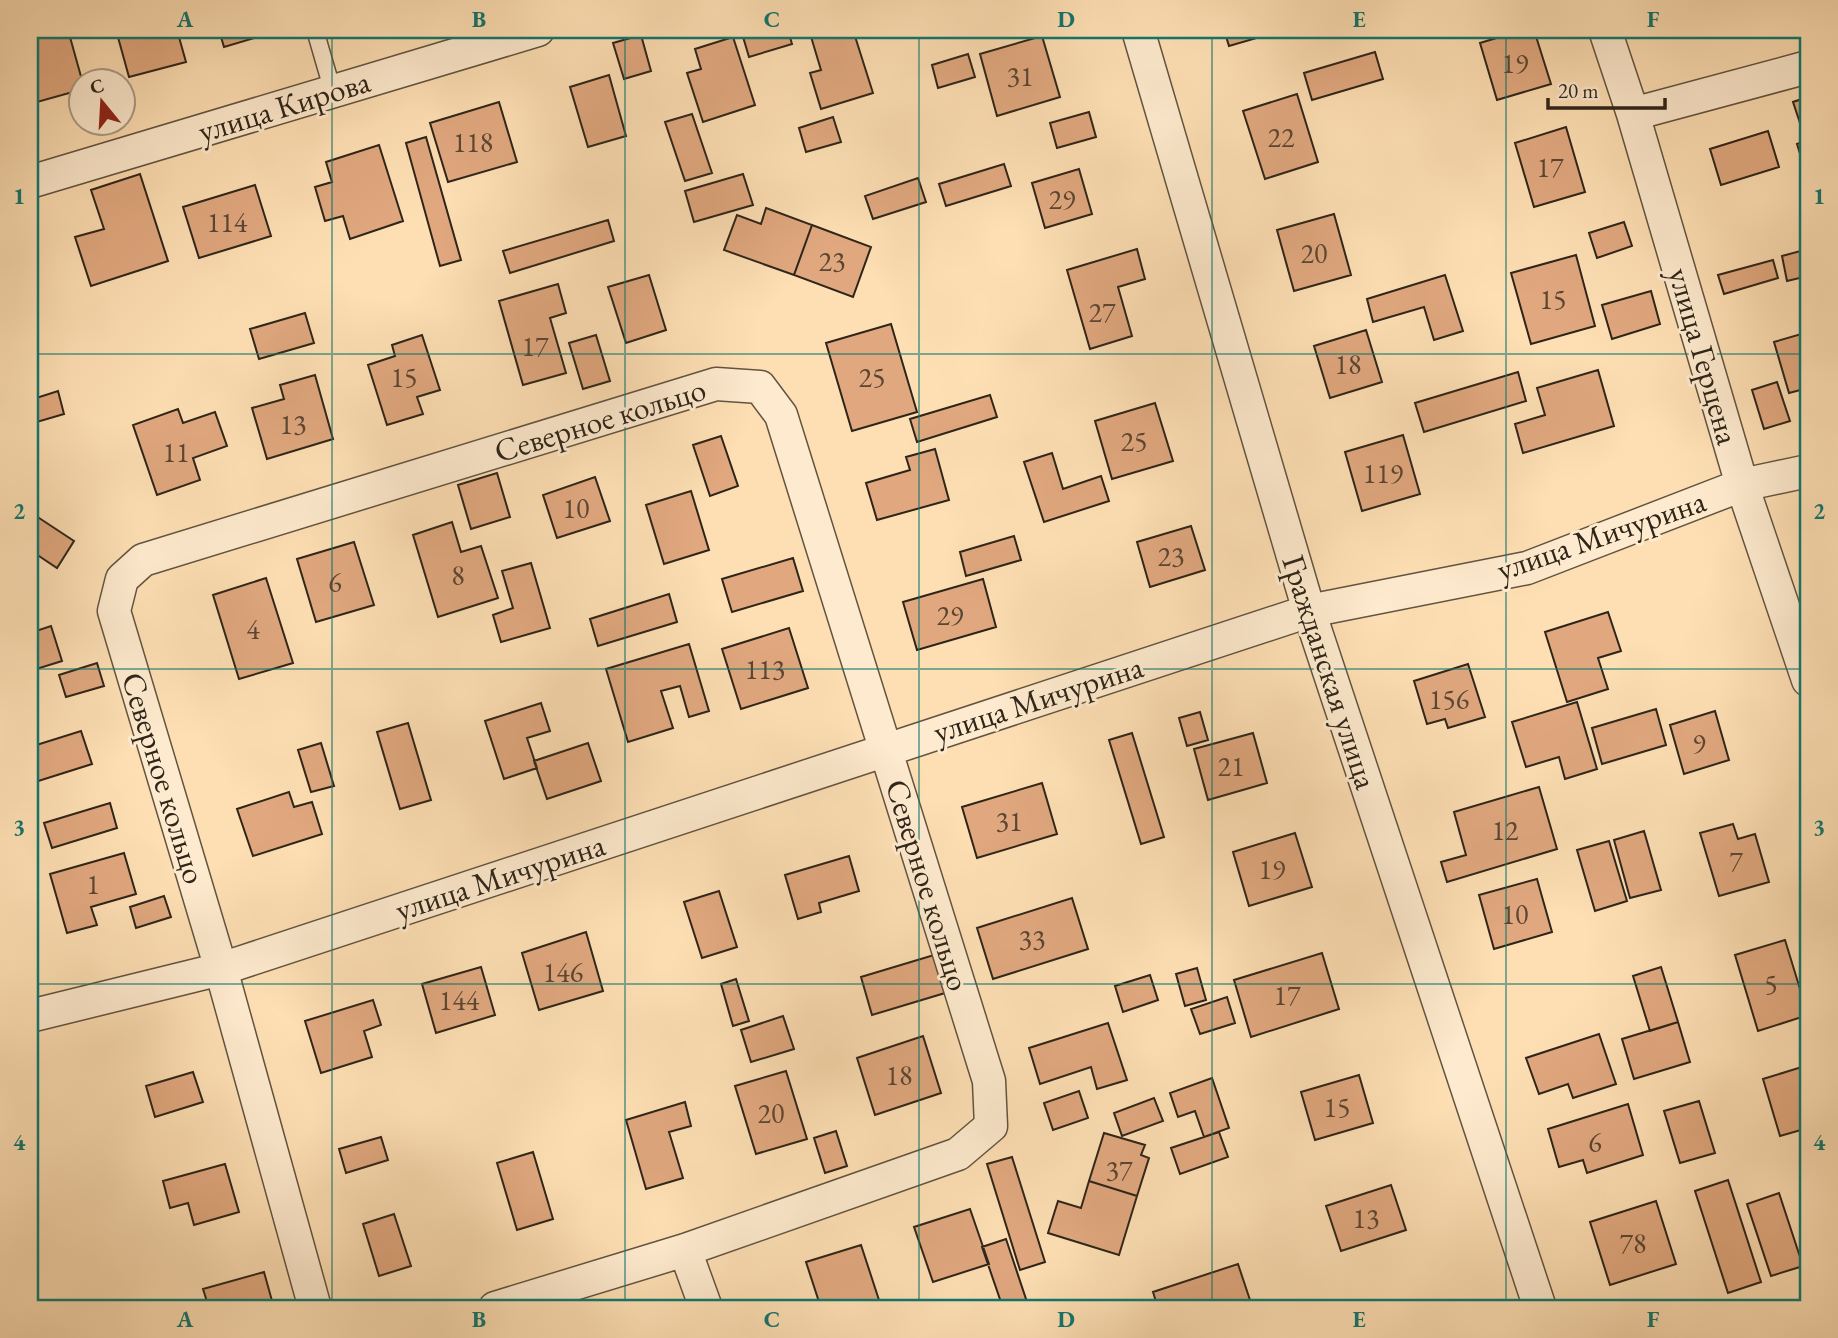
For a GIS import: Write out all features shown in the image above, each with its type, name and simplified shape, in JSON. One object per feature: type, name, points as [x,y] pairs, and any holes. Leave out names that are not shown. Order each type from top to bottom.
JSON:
[{"type":"street","name":"улица Кирова","points":[[30,182],[538,30]]},
{"type":"street","name":"Гражданская улица","points":[[1138,30],[1308,611],[1540,1308]]},
{"type":"street","name":"улица Герцена","points":[[1605,30],[1633,114],[1742,485],[1808,680]]},
{"type":"street","points":[[1633,114],[1808,67]]},
{"type":"street","name":"Северное кольцо","points":[[315,1308],[220,969],[114,611],[122,579],[143,560],[716,384],[760,387],[781,415],[886,749],[989,1081],[991,1126],[958,1154],[685,1250],[495,1308]]},
{"type":"street","name":"улица Мичурина","points":[[30,1016],[220,969],[1308,611],[1527,568],[1742,485],[1808,471]]},
{"type":"street","points":[[685,1250],[706,1308]]},
{"type":"lane","points":[[315,30],[334,92]]},
{"type":"building","points":[[68,30],[78,66],[66,66],[66,94],[30,104],[30,37]]},
{"type":"building","points":[[116,30],[177,30],[186,62],[136,75],[136,66],[126,66]]},
{"type":"building","points":[[219,30],[270,30],[271,33],[224,47]]},
{"type":"building","points":[[741,30],[788,30],[792,44],[749,57]]},
{"type":"building","points":[[809,30],[853,30],[873,93],[821,109],[810,73],[821,70]]},
{"type":"building","points":[[1224,30],[1284,30],[1229,46]]},
{"type":"building","points":[[1523,30],[1534,30],[1551,84],[1497,100],[1480,43]]},
{"type":"building","points":[[641,35],[651,71],[624,79],[613,43]]},
{"type":"building","points":[[1042,36],[1060,97],[997,116],[980,54]]},
{"type":"building","points":[[733,37],[755,105],[703,122],[687,73],[701,69],[695,49]]},
{"type":"building","points":[[1375,52],[1383,79],[1312,100],[1304,73]]},
{"type":"building","points":[[968,54],[975,77],[938,88],[932,65]]},
{"type":"building","points":[[609,75],[626,136],[588,147],[570,87]]},
{"type":"building","points":[[1297,94],[1318,162],[1265,179],[1243,111]]},
{"type":"building","points":[[1808,97],[1808,141],[1806,141],[1793,102]]},
{"type":"building","points":[[499,102],[517,162],[448,182],[430,123]]},
{"type":"building","points":[[1089,112],[1096,137],[1057,148],[1050,123]]},
{"type":"building","points":[[692,114],[712,173],[685,181],[665,122]]},
{"type":"building","points":[[833,117],[841,142],[806,152],[799,128]]},
{"type":"building","points":[[1566,127],[1585,192],[1534,207],[1515,143]]},
{"type":"building","points":[[1768,131],[1779,167],[1721,185],[1710,149]]},
{"type":"building","points":[[426,137],[461,260],[440,266],[406,143]]},
{"type":"building","points":[[1808,141],[1808,180],[1797,144]]},
{"type":"building","points":[[379,145],[403,221],[350,239],[343,216],[325,221],[315,187],[332,182],[326,162]]},
{"type":"building","points":[[1004,164],[1011,186],[946,206],[939,184]]},
{"type":"building","points":[[1079,169],[1092,214],[1045,228],[1032,183]]},
{"type":"building","points":[[140,174],[168,261],[91,286],[75,237],[104,229],[91,190]]},
{"type":"building","points":[[743,174],[753,205],[694,222],[685,191]]},
{"type":"building","points":[[918,178],[926,202],[873,219],[865,196]]},
{"type":"building","points":[[255,185],[271,236],[199,258],[183,207]]},
{"type":"building","points":[[766,208],[812,225],[794,275],[724,250],[737,215],[761,224]]},
{"type":"building","points":[[1334,214],[1351,275],[1294,291],[1277,230]]},
{"type":"building","points":[[608,220],[614,241],[510,273],[503,251]]},
{"type":"building","points":[[1624,222],[1632,246],[1597,258],[1589,233]]},
{"type":"building","points":[[812,225],[871,247],[853,297],[794,275]]},
{"type":"building","points":[[1137,249],[1145,279],[1118,287],[1132,336],[1090,349],[1067,270]]},
{"type":"building","points":[[1808,249],[1808,276],[1787,281],[1782,256]]},
{"type":"building","points":[[1576,255],[1595,326],[1531,344],[1511,273]]},
{"type":"building","points":[[1773,260],[1778,278],[1724,294],[1718,275]]},
{"type":"building","points":[[649,275],[666,330],[626,343],[608,287]]},
{"type":"building","points":[[1445,275],[1463,331],[1434,340],[1424,307],[1373,322],[1367,299]]},
{"type":"building","points":[[558,284],[566,313],[550,318],[566,373],[523,385],[499,301]]},
{"type":"building","points":[[1651,291],[1660,324],[1612,339],[1602,305]]},
{"type":"building","points":[[305,313],[314,343],[259,359],[250,329]]},
{"type":"building","points":[[891,324],[917,412],[852,431],[826,343]]},
{"type":"building","points":[[1366,330],[1382,382],[1330,398],[1314,346]]},
{"type":"building","points":[[1808,332],[1808,388],[1789,393],[1774,342]]},
{"type":"building","points":[[422,335],[440,390],[417,397],[423,414],[387,425],[368,365],[395,356],[392,345]]},
{"type":"building","points":[[596,335],[610,381],[583,389],[569,343]]},
{"type":"building","points":[[1598,370],[1614,426],[1523,453],[1515,424],[1545,415],[1537,388]]},
{"type":"building","points":[[1518,372],[1526,401],[1424,432],[1415,403]]},
{"type":"building","points":[[315,375],[333,439],[267,459],[252,408],[284,399],[280,385]]},
{"type":"building","points":[[1777,382],[1790,421],[1764,429],[1752,390]]},
{"type":"building","points":[[58,391],[64,414],[30,424],[30,400]]},
{"type":"building","points":[[990,395],[997,417],[917,442],[910,419]]},
{"type":"building","points":[[1155,403],[1173,461],[1112,479],[1095,421]]},
{"type":"building","points":[[178,409],[183,423],[215,412],[227,446],[193,458],[200,480],[157,495],[133,425]]},
{"type":"building","points":[[1403,435],[1420,494],[1362,511],[1345,452]]},
{"type":"building","points":[[721,436],[738,486],[710,496],[693,445]]},
{"type":"building","points":[[935,449],[949,500],[877,520],[866,483],[910,470],[906,457]]},
{"type":"building","points":[[1052,453],[1063,489],[1101,476],[1109,501],[1044,522],[1024,462]]},
{"type":"building","points":[[497,473],[510,517],[471,529],[458,485]]},
{"type":"building","points":[[595,477],[610,521],[557,538],[543,495]]},
{"type":"building","points":[[691,491],[709,550],[664,564],[646,505]]},
{"type":"building","points":[[30,512],[74,541],[57,568],[30,550]]},
{"type":"building","points":[[452,522],[461,552],[481,546],[498,598],[438,617],[413,535]]},
{"type":"building","points":[[1191,526],[1205,570],[1150,587],[1137,542]]},
{"type":"building","points":[[1014,536],[1021,560],[966,576],[960,552]]},
{"type":"building","points":[[354,542],[374,605],[316,622],[297,559]]},
{"type":"building","points":[[793,558],[803,591],[732,612],[722,579]]},
{"type":"building","points":[[531,563],[550,628],[501,642],[493,615],[513,608],[502,571]]},
{"type":"building","points":[[266,578],[293,663],[239,679],[213,595]]},
{"type":"building","points":[[983,579],[996,627],[917,650],[903,602]]},
{"type":"building","points":[[669,594],[677,622],[598,646],[590,619]]},
{"type":"building","points":[[1608,612],[1621,651],[1598,658],[1608,689],[1567,702],[1545,632]]},
{"type":"building","points":[[51,626],[62,661],[30,671],[30,633]]},
{"type":"building","points":[[789,628],[808,688],[741,709],[722,649]]},
{"type":"building","points":[[689,644],[709,711],[689,717],[680,686],[661,691],[673,728],[628,742],[606,669]]},
{"type":"building","points":[[97,663],[104,686],[66,697],[59,675]]},
{"type":"building","points":[[1468,664],[1485,717],[1448,728],[1445,719],[1427,724],[1414,681]]},
{"type":"building","points":[[1577,702],[1597,769],[1565,779],[1559,757],[1526,767],[1512,722]]},
{"type":"building","points":[[541,703],[550,731],[527,738],[537,768],[504,779],[485,721]]},
{"type":"building","points":[[1656,709],[1666,745],[1602,764],[1592,728]]},
{"type":"building","points":[[1715,711],[1729,760],[1684,774],[1670,725]]},
{"type":"building","points":[[1200,712],[1208,740],[1187,746],[1179,718]]},
{"type":"building","points":[[408,723],[431,800],[400,809],[377,732]]},
{"type":"building","points":[[81,731],[92,764],[32,783],[30,747]]},
{"type":"building","points":[[1132,733],[1164,837],[1141,844],[1109,740]]},
{"type":"building","points":[[1253,733],[1267,783],[1208,800],[1194,749]]},
{"type":"building","points":[[321,743],[334,786],[311,792],[298,750]]},
{"type":"building","points":[[588,743],[601,781],[547,799],[534,761]]},
{"type":"building","points":[[1042,783],[1057,834],[977,858],[962,807]]},
{"type":"building","points":[[1539,787],[1557,849],[1447,882],[1441,862],[1466,855],[1454,812]]},
{"type":"building","points":[[289,792],[294,807],[312,802],[322,834],[253,856],[237,809]]},
{"type":"building","points":[[110,803],[117,828],[52,848],[44,823]]},
{"type":"building","points":[[1733,824],[1738,839],[1755,834],[1769,882],[1719,896],[1700,833]]},
{"type":"building","points":[[1644,831],[1661,890],[1630,898],[1614,840]]},
{"type":"building","points":[[1295,833],[1312,887],[1249,906],[1233,852]]},
{"type":"building","points":[[1609,841],[1627,901],[1595,911],[1577,850]]},
{"type":"building","points":[[124,853],[136,894],[91,907],[97,925],[67,933],[50,874]]},
{"type":"building","points":[[849,856],[859,891],[819,903],[821,912],[798,919],[785,875]]},
{"type":"building","points":[[1537,879],[1552,932],[1494,949],[1479,895]]},
{"type":"building","points":[[719,891],[737,947],[702,958],[684,902]]},
{"type":"building","points":[[164,896],[171,917],[136,928],[130,907]]},
{"type":"building","points":[[1072,898],[1088,949],[993,979],[977,928]]},
{"type":"building","points":[[586,932],[603,991],[539,1010],[522,953]]},
{"type":"building","points":[[1785,940],[1808,1015],[1758,1031],[1735,955]]},
{"type":"building","points":[[1322,953],[1339,1009],[1251,1037],[1234,980]]},
{"type":"building","points":[[934,955],[945,993],[872,1015],[861,977]]},
{"type":"building","points":[[481,967],[495,1015],[436,1033],[422,984]]},
{"type":"building","points":[[1661,967],[1678,1022],[1650,1031],[1633,976]]},
{"type":"building","points":[[1197,968],[1206,1000],[1185,1006],[1176,974]]},
{"type":"building","points":[[1150,975],[1158,1000],[1123,1012],[1115,986]]},
{"type":"building","points":[[736,979],[749,1021],[733,1026],[721,984]]},
{"type":"building","points":[[1227,997],[1235,1023],[1200,1034],[1191,1009]]},
{"type":"building","points":[[373,1000],[381,1025],[364,1031],[372,1057],[321,1073],[305,1021]]},
{"type":"building","points":[[783,1016],[794,1049],[751,1062],[741,1030]]},
{"type":"building","points":[[1678,1022],[1690,1062],[1634,1079],[1622,1039]]},
{"type":"building","points":[[1108,1023],[1127,1080],[1097,1089],[1091,1067],[1040,1084],[1029,1048]]},
{"type":"building","points":[[1599,1034],[1616,1084],[1573,1098],[1568,1084],[1539,1094],[1526,1058]]},
{"type":"building","points":[[923,1036],[941,1093],[875,1115],[857,1058]]},
{"type":"building","points":[[1808,1065],[1808,1128],[1780,1136],[1763,1079]]},
{"type":"building","points":[[786,1071],[807,1139],[756,1154],[735,1086]]},
{"type":"building","points":[[193,1072],[203,1102],[155,1117],[146,1086]]},
{"type":"building","points":[[1359,1075],[1373,1123],[1315,1140],[1301,1092]]},
{"type":"building","points":[[1212,1078],[1229,1128],[1204,1137],[1195,1111],[1178,1117],[1170,1093]]},
{"type":"building","points":[[1079,1091],[1088,1118],[1053,1130],[1044,1103]]},
{"type":"building","points":[[1154,1098],[1163,1121],[1122,1136],[1114,1113]]},
{"type":"building","points":[[1699,1101],[1715,1153],[1680,1163],[1664,1111]]},
{"type":"building","points":[[685,1102],[691,1126],[669,1132],[683,1178],[646,1189],[626,1120]]},
{"type":"building","points":[[1628,1104],[1643,1155],[1587,1173],[1583,1160],[1559,1167],[1548,1129]]},
{"type":"building","points":[[836,1131],[847,1166],[825,1173],[814,1138]]},
{"type":"building","points":[[1219,1132],[1228,1157],[1180,1174],[1171,1148]]},
{"type":"building","points":[[1104,1133],[1145,1145],[1141,1155],[1149,1158],[1137,1196],[1089,1181]]},
{"type":"building","points":[[381,1137],[388,1160],[346,1173],[339,1149]]},
{"type":"building","points":[[533,1152],[553,1219],[517,1230],[497,1163]]},
{"type":"building","points":[[1012,1157],[1045,1262],[1020,1270],[987,1164]]},
{"type":"building","points":[[225,1164],[239,1212],[194,1225],[188,1203],[170,1208],[163,1181]]},
{"type":"building","points":[[1728,1180],[1761,1282],[1728,1293],[1695,1191]]},
{"type":"building","points":[[1089,1181],[1137,1196],[1119,1255],[1048,1233],[1058,1201],[1081,1208]]},
{"type":"building","points":[[1391,1185],[1406,1230],[1341,1251],[1326,1206]]},
{"type":"building","points":[[1779,1193],[1803,1266],[1771,1276],[1747,1204]]},
{"type":"building","points":[[1656,1201],[1676,1264],[1610,1285],[1590,1222]]},
{"type":"building","points":[[970,1209],[989,1264],[933,1282],[914,1227]]},
{"type":"building","points":[[394,1214],[411,1266],[379,1276],[363,1224]]},
{"type":"building","points":[[1006,1239],[1029,1308],[1003,1308],[982,1247]]},
{"type":"building","points":[[861,1245],[879,1300],[853,1308],[821,1308],[806,1262]]},
{"type":"building","points":[[1238,1264],[1250,1300],[1234,1305],[1235,1308],[1158,1308],[1153,1292]]},
{"type":"building","points":[[264,1272],[274,1308],[209,1308],[203,1289]]}]
